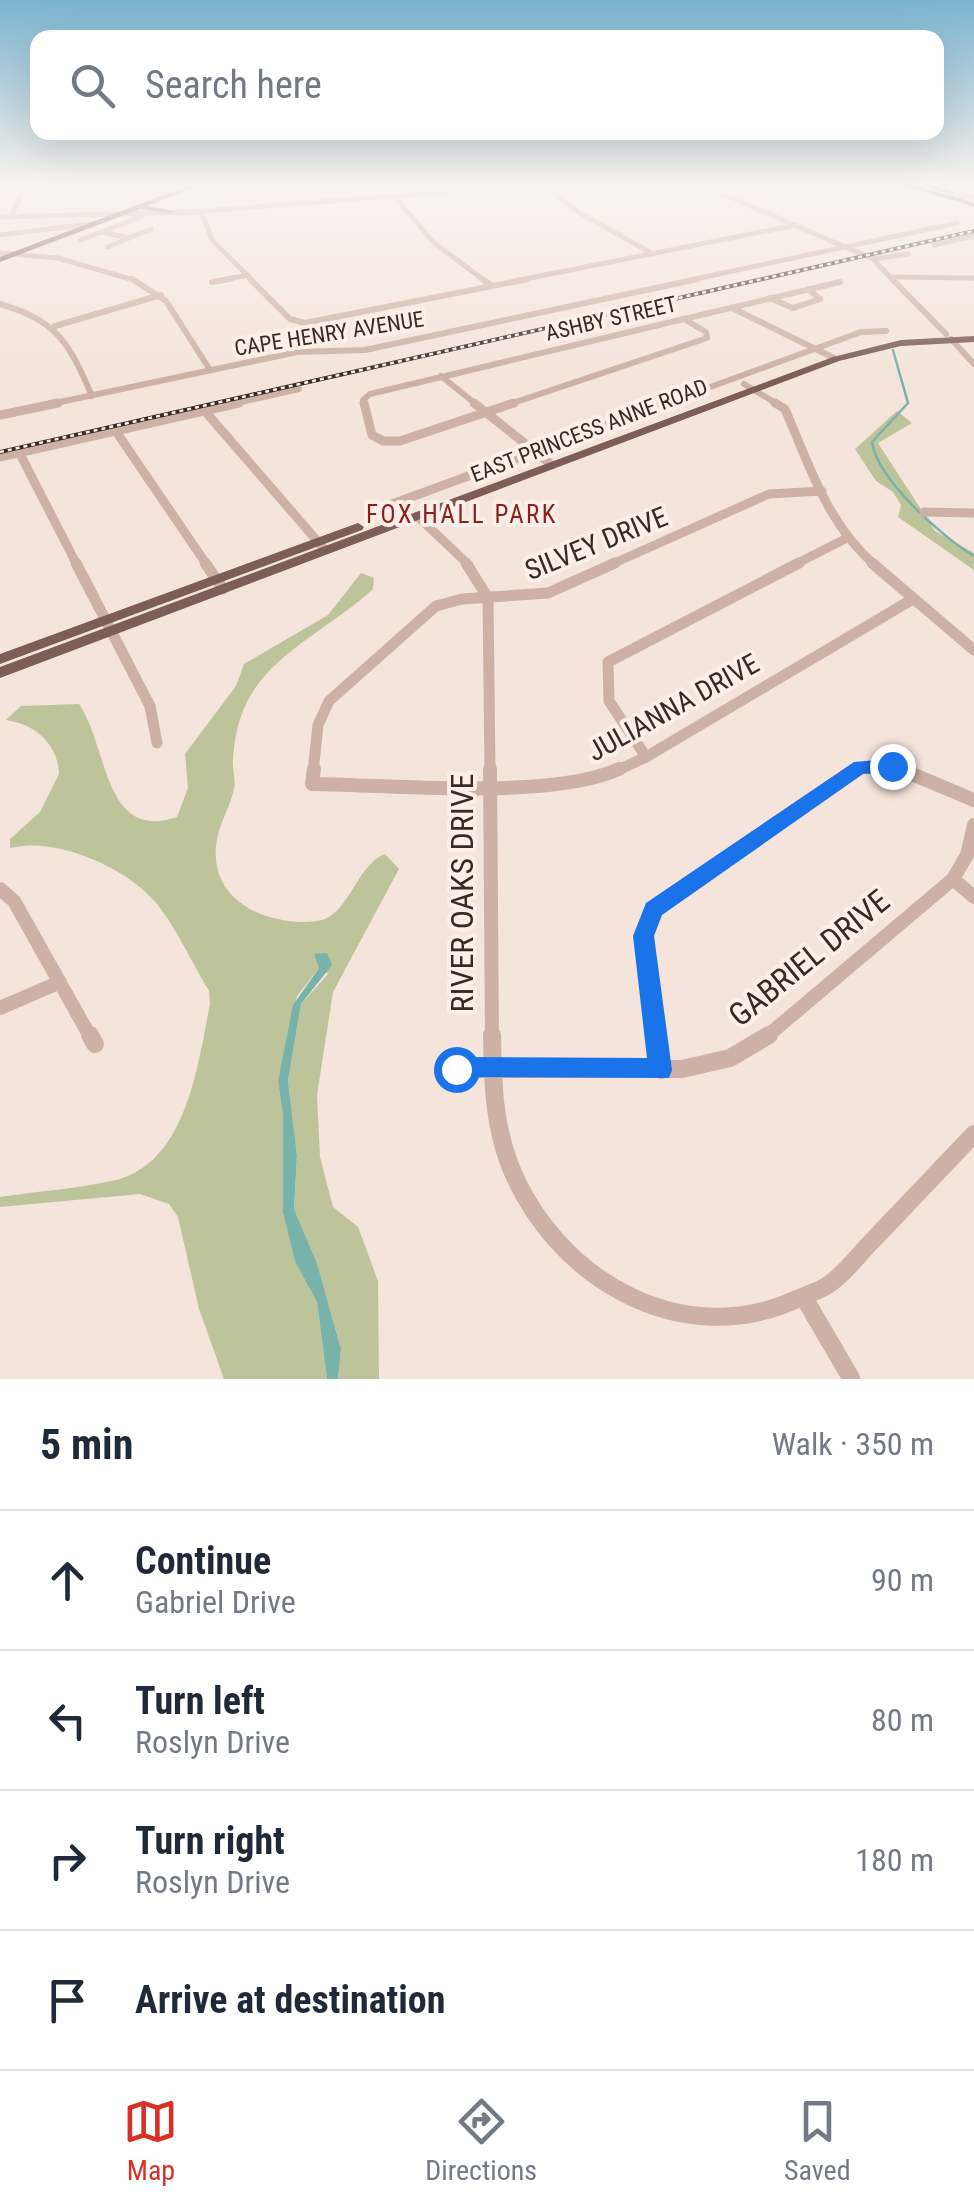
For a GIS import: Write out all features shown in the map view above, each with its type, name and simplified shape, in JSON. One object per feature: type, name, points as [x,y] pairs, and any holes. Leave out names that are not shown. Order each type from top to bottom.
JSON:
[{"type":"main road","points":[[0,257],[33,247]]},
{"type":"main road","name":"EAST PRINCESS ANNE ROAD","points":[[0,659],[109,625],[543,459],[749,387],[826,354],[954,336]]},
{"type":"main road","name":"EAST PRINCESS ANNE ROAD","points":[[322,546],[417,516],[543,459]]},
{"type":"main road","name":"EAST PRINCESS ANNE ROAD","points":[[0,673],[109,625]]},
{"type":"street","points":[[220,247],[293,320],[326,320],[686,247]]},
{"type":"street","points":[[440,247],[492,286]]},
{"type":"street","points":[[641,247],[653,254]]},
{"type":"street","name":"CAPE HENRY AVENUE","points":[[0,415],[307,350],[365,350],[832,247]]},
{"type":"street","points":[[848,247],[870,257],[894,276],[954,336],[974,364]]},
{"type":"street","points":[[21,252],[130,277],[161,296],[210,370]]},
{"type":"street","points":[[870,257],[908,254]]},
{"type":"street","points":[[212,282],[248,275]]},
{"type":"street","points":[[894,276],[974,278]]},
{"type":"street","name":"ASHBY STREET","points":[[482,412],[400,440],[378,439],[363,400],[441,376],[840,282]]},
{"type":"street","points":[[770,298],[800,307],[820,299],[808,289]]},
{"type":"street","points":[[54,326],[161,296]]},
{"type":"street","points":[[0,304],[54,326],[72,346],[92,396]]},
{"type":"street","points":[[731,308],[826,354]]},
{"type":"street","points":[[482,412],[707,338],[706,332],[684,319]]},
{"type":"street","points":[[392,504],[543,459],[826,354],[862,332],[886,331]]},
{"type":"street","points":[[441,376],[543,459]]},
{"type":"street","points":[[749,387],[785,409],[847,538],[913,599],[969,638],[974,650]]},
{"type":"street","points":[[0,457],[299,389]]},
{"type":"street","points":[[204,410],[322,546]]},
{"type":"street","points":[[114,430],[220,584]]},
{"type":"street","points":[[19,452],[150,706],[156,743]]},
{"type":"street","name":"SILVEY DRIVE","points":[[316,788],[311,780],[318,725],[336,692],[430,610],[456,600],[535,596],[559,589],[769,494],[822,491]]},
{"type":"street","points":[[924,512],[974,514]]},
{"type":"street","points":[[417,516],[474,570],[488,598]]},
{"type":"street","points":[[646,757],[616,718],[605,676],[608,662],[847,538]]},
{"type":"street","name":"RIVER OAKS DRIVE","points":[[488,598],[492,1069],[498,1136],[521,1196],[559,1251],[600,1288],[648,1311],[699,1323],[753,1322],[806,1301],[842,1272],[974,1134]]},
{"type":"street","name":"JULIANNA DRIVE","points":[[316,788],[577,784],[612,774],[913,599]]},
{"type":"street","points":[[660,1070],[644,936],[648,917],[662,902],[860,767],[892,766],[974,800]]},
{"type":"street","name":"GABRIEL DRIVE","points":[[456,1069],[660,1070],[704,1066],[753,1047],[953,879],[966,854],[974,825]]},
{"type":"street","points":[[953,879],[974,897]]},
{"type":"street","points":[[0,888],[14,901],[95,1044]]},
{"type":"street","points":[[0,1008],[60,982]]},
{"type":"street","points":[[806,1301],[851,1378]]},
{"type":"green space","points":[[897,411],[912,423],[878,443],[935,531],[974,553],[974,570],[898,517],[901,505],[893,492],[876,481],[855,449]]},
{"type":"green space","points":[[361,573],[374,578],[373,589],[273,667],[248,700],[234,744],[234,789],[216,847],[217,867],[233,897],[263,915],[281,920],[317,921],[328,917],[375,860],[385,854],[399,869],[333,992],[317,1095],[320,1157],[333,1207],[358,1227],[378,1281],[379,1379],[338,1379],[341,1349],[317,1263],[294,1209],[297,1155],[288,1081],[301,1004],[328,974],[319,968],[297,996],[278,1081],[283,1115],[283,1213],[295,1262],[317,1302],[327,1379],[224,1379],[199,1309],[178,1217],[169,1204],[140,1194],[0,1207],[0,1197],[116,1180],[140,1170],[159,1153],[185,1108],[210,1004],[209,991],[178,935],[144,890],[109,867],[68,851],[48,846],[10,848],[10,839],[40,812],[59,774],[54,753],[43,737],[6,720],[21,706],[79,704],[121,804],[135,816],[153,821],[177,817],[188,788],[185,754],[236,686],[244,664],[328,615]]},
{"type":"water","points":[[327,953],[332,965],[301,1004],[288,1081],[297,1155],[294,1209],[317,1263],[341,1349],[338,1379],[327,1379],[317,1302],[295,1262],[283,1213],[283,1115],[278,1081],[293,1005],[319,968],[314,954]]},
{"type":"waterway","points":[[893,350],[908,403],[872,442],[877,457],[913,506],[974,556]]},
{"type":"railway","points":[[0,452],[902,247]]},
{"type":"district","name":"FOX HALL PARK","points":[[462,514]]},
{"type":"route","points":[[456,1069],[660,1070],[644,936],[654,909],[860,767],[892,766]]}]
